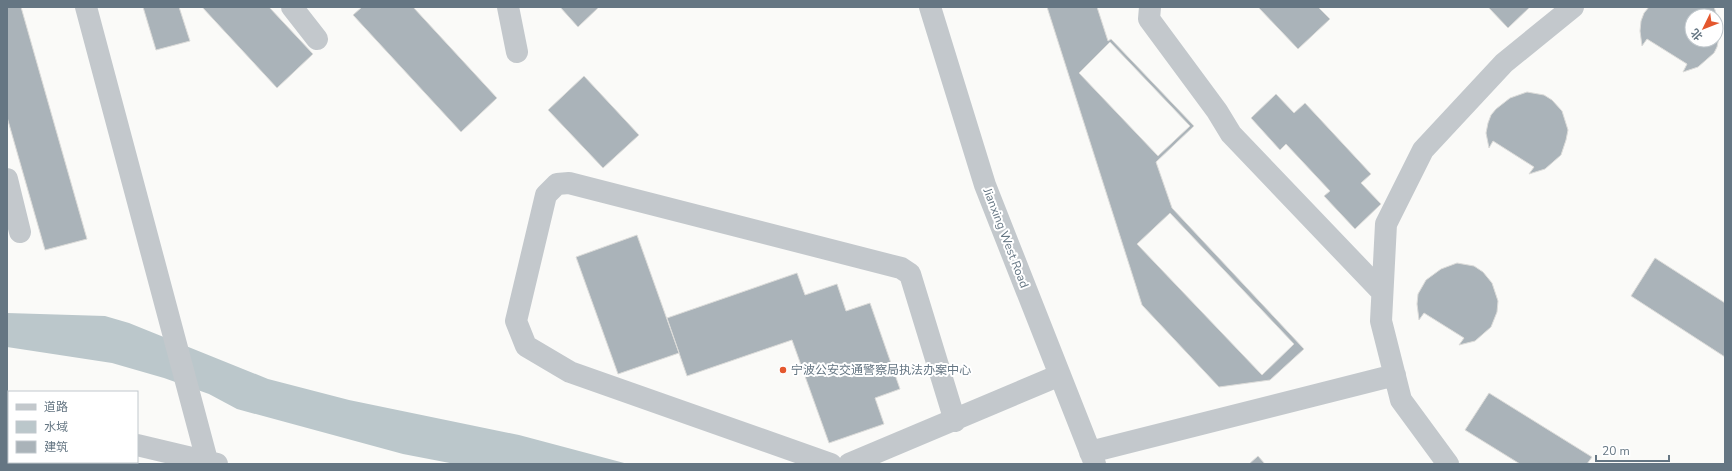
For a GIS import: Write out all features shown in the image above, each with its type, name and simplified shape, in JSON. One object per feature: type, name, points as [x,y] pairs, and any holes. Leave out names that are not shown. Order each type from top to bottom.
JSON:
[{"type":"street","points":[[86,7],[198,429],[211,463]]},
{"type":"street","points":[[292,7],[317,39]]},
{"type":"street","points":[[508,7],[517,52]]},
{"type":"street","name":"Jianxing West Road","points":[[930,7],[985,185],[1092,458]]},
{"type":"street","points":[[1150,7],[1148,19],[1217,111],[1231,134],[1382,292]]},
{"type":"street","points":[[1448,464],[1401,400],[1381,321],[1386,224],[1422,150],[1504,63],[1573,7]]},
{"type":"street","points":[[7,179],[20,232]]},
{"type":"street","points":[[831,464],[570,372],[526,346],[516,321],[546,195],[557,184],[569,183],[901,268],[910,274],[954,421]]},
{"type":"street","points":[[849,464],[1060,375]]},
{"type":"street","points":[[1092,458],[1395,375]]},
{"type":"street","points":[[138,445],[211,463]]},
{"type":"shaded area","points":[[8,432],[8,463],[125,464],[7,464]]},
{"type":"water","points":[[7,313],[105,316],[129,323],[268,379],[349,400],[519,435],[628,464],[455,464],[403,454],[237,409],[209,394],[164,378],[112,363],[7,347]]},
{"type":"building","points":[[7,7],[21,7],[87,239],[45,250],[7,117]]},
{"type":"building","points":[[143,7],[179,7],[190,41],[156,50]]},
{"type":"building","points":[[202,7],[269,7],[313,54],[277,88]]},
{"type":"building","points":[[362,7],[413,7],[497,98],[461,132],[353,15]]},
{"type":"building","points":[[560,7],[599,7],[578,27]]},
{"type":"building","points":[[1047,7],[1097,7],[1108,41],[1111,39],[1194,126],[1156,162],[1172,208],[1304,349],[1270,380],[1219,387],[1142,305]]},
{"type":"building","points":[[1258,7],[1318,7],[1330,19],[1298,49]]},
{"type":"building","points":[[1488,7],[1530,7],[1508,28]]},
{"type":"building","points":[[1649,7],[1714,7],[1684,8],[1684,48],[1716,48],[1714,53],[1698,67],[1683,72],[1687,64],[1647,39],[1642,46],[1640,31],[1644,13]]},
{"type":"building","points":[[1110,42],[1190,126],[1158,156],[1079,73]]},
{"type":"building","points":[[584,76],[639,135],[603,168],[548,110]]},
{"type":"building","points":[[1527,92],[1544,95],[1552,100],[1562,111],[1568,130],[1561,155],[1545,169],[1529,174],[1534,167],[1493,141],[1489,148],[1486,133],[1491,115],[1496,109],[1510,98]]},
{"type":"building","points":[[1276,94],[1294,113],[1305,103],[1371,174],[1361,183],[1381,204],[1355,229],[1324,196],[1330,191],[1286,144],[1280,150],[1251,118]]},
{"type":"building","points":[[1170,213],[1294,344],[1262,375],[1137,244]]},
{"type":"building","points":[[637,235],[679,353],[618,374],[576,257]]},
{"type":"building","points":[[1655,258],[1725,303],[1725,357],[1631,296]]},
{"type":"building","points":[[1457,263],[1474,266],[1483,272],[1492,283],[1498,301],[1497,312],[1491,327],[1475,341],[1459,345],[1464,338],[1424,313],[1419,320],[1417,304],[1418,294],[1426,280],[1441,269]]},
{"type":"building","points":[[797,273],[805,295],[837,284],[846,311],[870,303],[900,389],[875,398],[884,424],[829,443],[792,340],[687,376],[667,318]]},
{"type":"building","points":[[1489,393],[1592,457],[1587,464],[1520,464],[1465,430]]},
{"type":"building","points":[[1258,456],[1265,464],[1249,464]]},
{"type":"place","name":"宁波公安交通警察局执法办案中心","points":[[783,370]]}]
